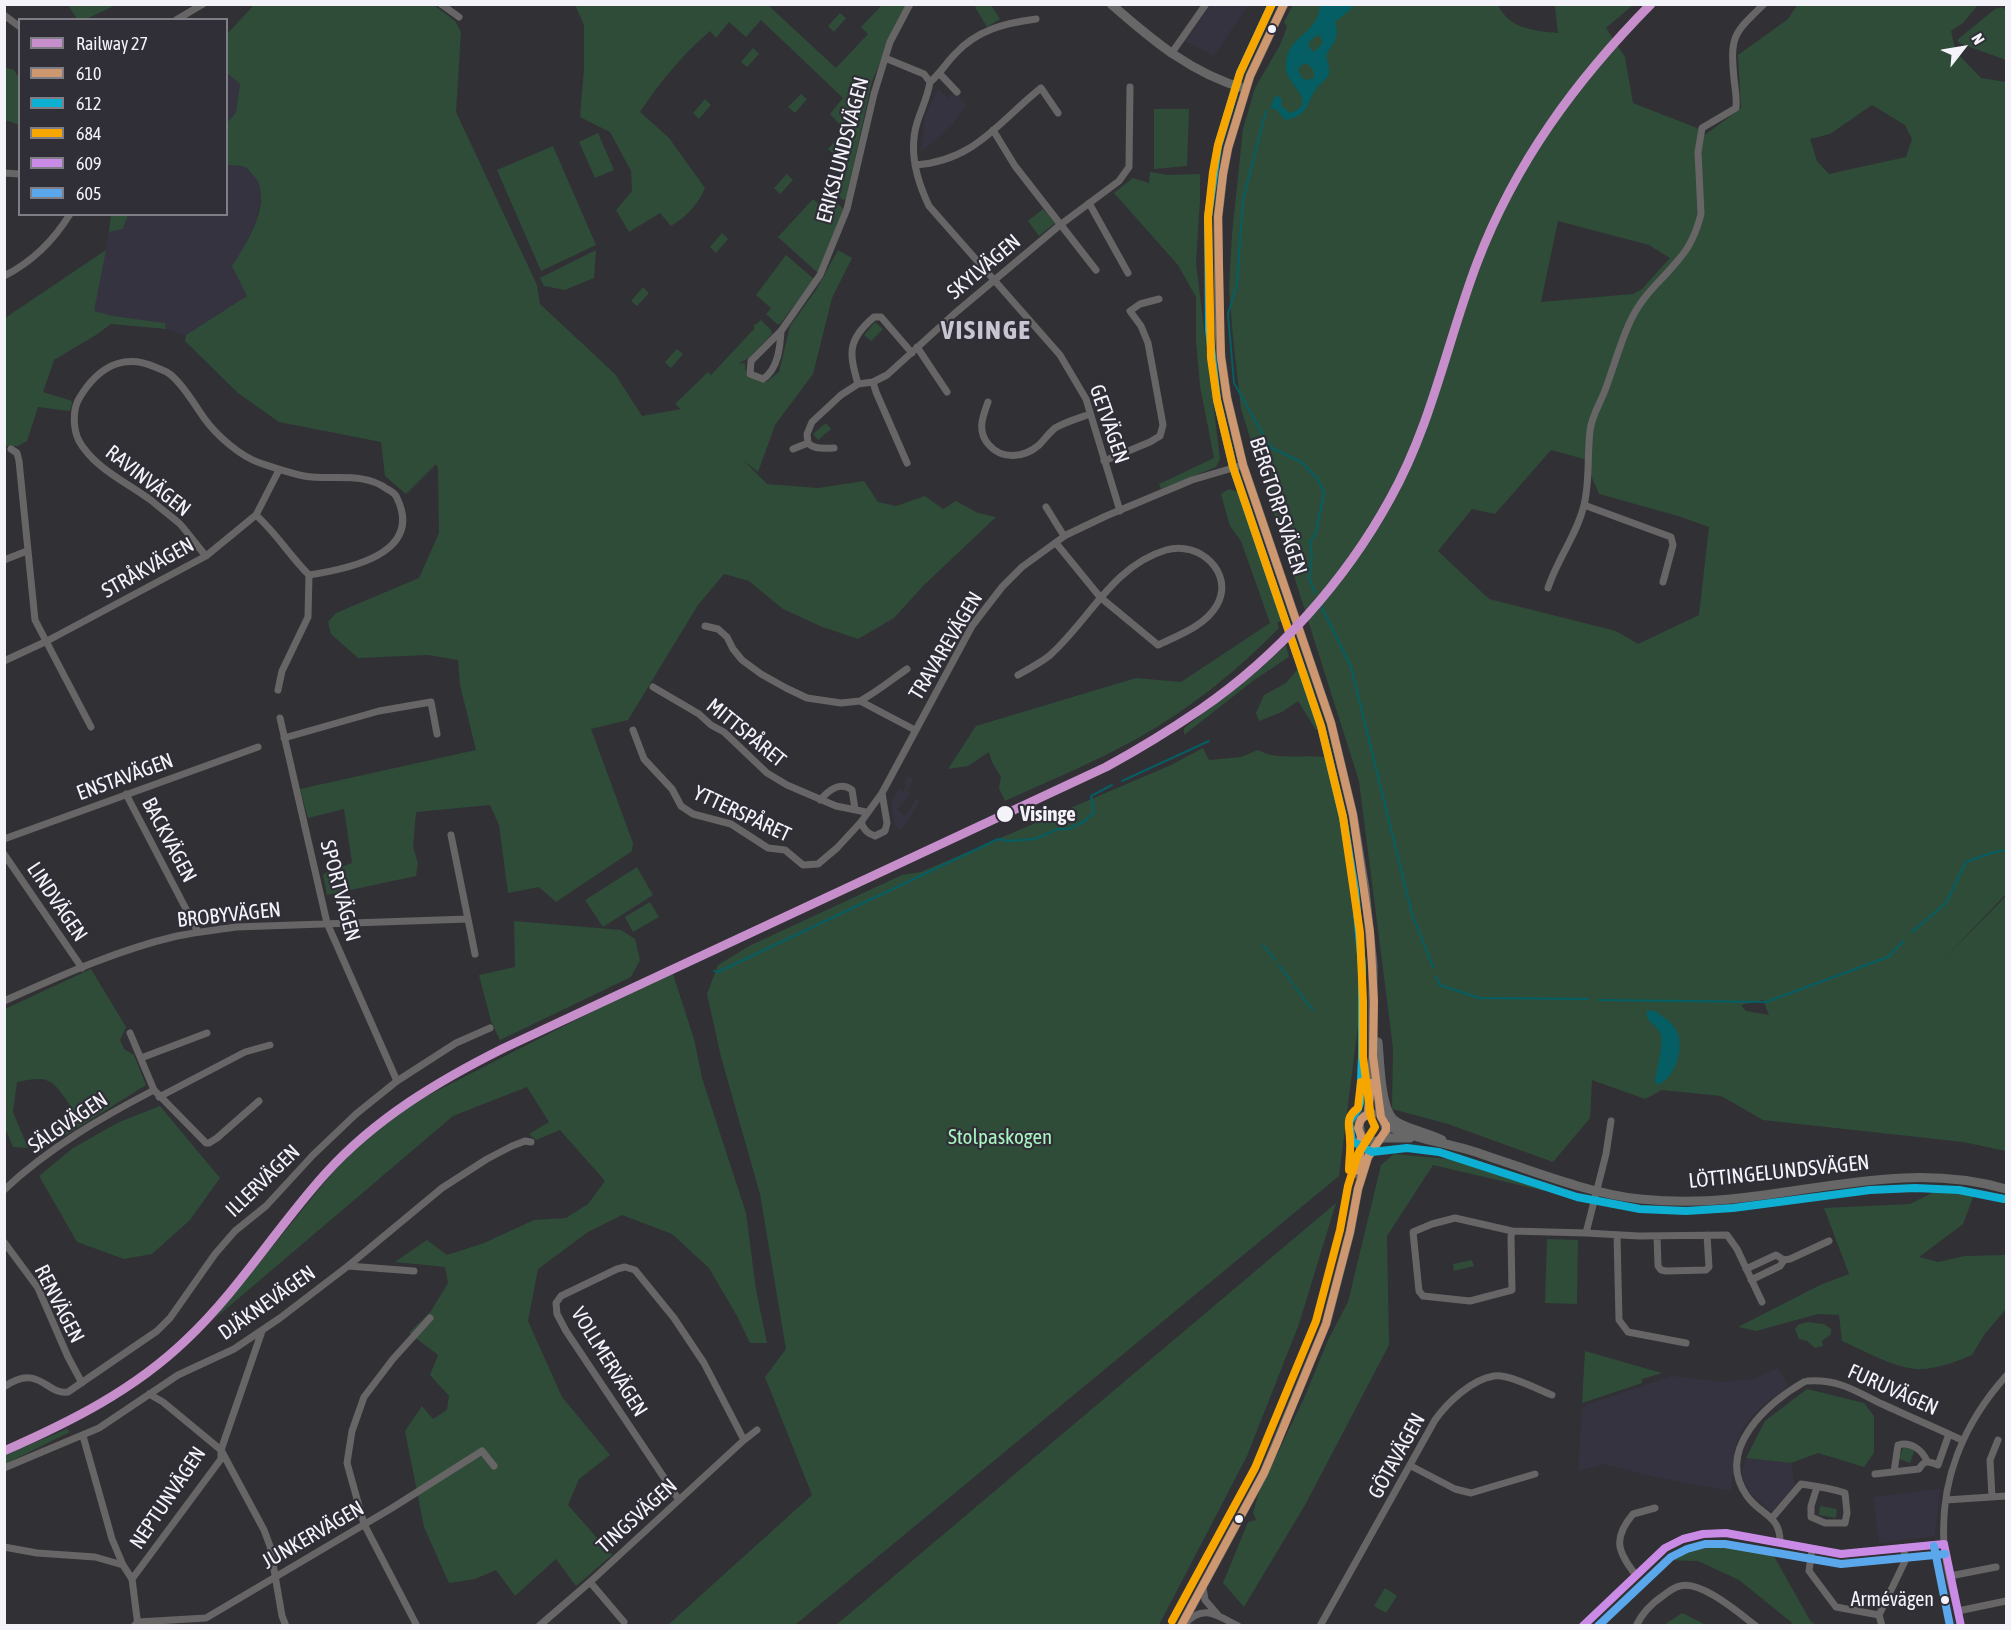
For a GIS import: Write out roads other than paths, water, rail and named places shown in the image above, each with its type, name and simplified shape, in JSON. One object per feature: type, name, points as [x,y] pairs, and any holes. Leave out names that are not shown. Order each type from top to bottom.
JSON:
[{"type":"main road","points":[[1111,4],[1161,48],[1202,71],[1246,89]]},
{"type":"main road","name":"BERGTORPSVÄGEN","points":[[1284,4],[1246,89],[1228,148],[1218,217],[1219,329],[1227,398],[1243,465],[1331,723],[1353,815],[1365,889],[1373,965],[1373,1056],[1368,1114],[1359,1123],[1361,1136],[1358,1189]]},
{"type":"main road","points":[[1374,1001],[1382,1086],[1390,1115],[1405,1126],[1428,1132],[1454,1146]]},
{"type":"main road","name":"BERGTORPSVÄGEN","points":[[1182,1626],[1264,1473],[1326,1324],[1350,1232],[1358,1189],[1368,1157],[1385,1134],[1373,1056]]},
{"type":"main road","points":[[1368,1114],[1377,1114],[1384,1121]]},
{"type":"main road","name":"LÖTTINGELUNDSVÄGEN","points":[[1384,1121],[1419,1138],[1454,1146],[1597,1191],[1638,1199],[1688,1202],[1732,1199],[1862,1180],[1908,1177],[1978,1183],[2007,1189]]},
{"type":"main road","points":[[1361,1136],[1369,1141],[1380,1140]]},
{"type":"main road","name":"LÖTTINGELUNDSVÄGEN","points":[[1380,1140],[1419,1138]]},
{"type":"main road","name":"BERGTORPSVÄGEN","points":[[1175,1626],[1277,1443]]},
{"type":"street","points":[[179,18],[203,4]]},
{"type":"street","points":[[441,4],[459,17]]},
{"type":"street","name":"ERIKSLUNDSVÄGEN","points":[[781,331],[780,349],[769,375],[763,379],[750,374],[751,361],[781,331],[820,275],[847,209],[874,94],[885,58],[901,19],[910,4]]},
{"type":"street","points":[[1171,54],[1206,4]]},
{"type":"street","points":[[1548,588],[1553,573],[1575,534],[1584,505],[1591,423],[1618,348],[1635,309],[1654,284],[1688,248],[1699,223],[1701,214],[1698,152],[1702,128],[1736,108],[1732,45],[1742,25],[1764,4]]},
{"type":"street","points":[[4,15],[18,26]]},
{"type":"street","points":[[885,58],[924,74],[930,82],[973,38],[992,27],[1036,19]]},
{"type":"street","points":[[940,74],[957,92]]},
{"type":"street","name":"GETVÄGEN","points":[[930,82],[916,127],[913,146],[921,190],[931,209],[1060,355],[1086,399],[1120,510]]},
{"type":"street","name":"SKYLVÄGEN","points":[[808,443],[807,434],[812,422],[841,395],[858,384],[873,382],[887,375],[994,280],[1060,225],[1119,181],[1129,167],[1130,87]]},
{"type":"street","points":[[915,165],[930,164],[962,154],[1041,88],[1058,113]]},
{"type":"street","points":[[993,130],[1015,166],[1096,270]]},
{"type":"street","points":[[1089,203],[1128,273]]},
{"type":"street","points":[[4,276],[20,268],[56,236],[69,216]]},
{"type":"street","points":[[1104,461],[1160,436],[1163,425],[1148,343],[1141,326],[1130,311],[1140,304],[1159,299]]},
{"type":"street","points":[[858,384],[851,358],[852,344],[866,324],[874,317],[881,317],[915,350],[947,392]]},
{"type":"street","name":"RAVINVÄGEN","points":[[206,556],[180,525],[93,460],[79,440],[74,420],[78,400],[91,380],[108,367],[129,360],[150,365],[170,374],[206,421],[228,443],[254,460],[279,470],[306,476],[353,477],[378,482],[397,496],[402,517],[400,537],[390,548],[370,559],[330,572],[309,575]]},
{"type":"street","points":[[873,382],[907,463]]},
{"type":"street","points":[[988,402],[981,428],[985,441],[992,450],[1004,456],[1026,454],[1037,447],[1055,428],[1090,414]]},
{"type":"street","points":[[793,449],[808,443],[818,449],[834,448]]},
{"type":"street","points":[[11,449],[17,453],[20,461],[35,620],[91,727]]},
{"type":"street","name":"TRAVAREVÄGEN","points":[[803,865],[818,864],[837,848],[861,822],[882,793],[972,626],[986,606],[1022,567],[1064,536],[1120,510],[1192,480],[1243,465]]},
{"type":"street","name":"STRÅKVÄGEN","points":[[4,661],[48,641],[206,556],[256,515],[279,470]]},
{"type":"street","points":[[1584,505],[1671,537],[1673,545],[1662,582]]},
{"type":"street","points":[[1046,507],[1064,536]]},
{"type":"street","points":[[256,515],[272,530],[294,560],[309,575],[308,617],[282,671],[278,690]]},
{"type":"street","points":[[1018,675],[1049,655],[1074,630],[1100,597],[1127,571],[1150,556],[1178,548],[1194,550],[1204,555],[1214,564],[1219,576],[1221,592],[1218,604],[1199,625],[1158,645],[1100,597],[1056,543]]},
{"type":"street","points":[[4,560],[27,551]]},
{"type":"street","points":[[705,626],[718,629],[727,637],[742,660],[761,674],[807,698],[841,703],[860,701],[880,690],[907,669]]},
{"type":"street","name":"MITTSPÅRET","points":[[653,687],[699,714],[711,725],[724,732],[767,773],[787,785],[836,806],[867,812]]},
{"type":"street","points":[[877,708],[880,690]]},
{"type":"street","points":[[860,701],[915,730]]},
{"type":"street","points":[[284,738],[379,711],[431,702],[437,734]]},
{"type":"street","name":"SPORTVÄGEN","points":[[280,718],[327,923],[397,1081]]},
{"type":"street","name":"YTTERSPÅRET","points":[[633,730],[644,759],[672,789],[681,806],[693,814],[731,824],[768,848],[785,850],[803,865]]},
{"type":"street","name":"ENSTAVÄGEN","points":[[4,839],[258,747]]},
{"type":"street","points":[[820,800],[829,790],[846,786],[852,790],[855,808]]},
{"type":"street","points":[[861,822],[864,831],[869,834],[875,836],[885,831],[887,823],[882,793]]},
{"type":"street","name":"BACKVÄGEN","points":[[126,794],[198,932]]},
{"type":"street","points":[[451,835],[475,954]]},
{"type":"street","name":"LINDVÄGEN","points":[[4,854],[82,968]]},
{"type":"street","name":"BROBYVÄGEN","points":[[4,1001],[132,950],[198,932],[236,927],[468,919]]},
{"type":"street","name":"ILLERVÄGEN","points":[[82,1383],[157,1330],[170,1318],[215,1254],[235,1231],[266,1206],[313,1155],[356,1114],[397,1081],[456,1043],[490,1028]]},
{"type":"street","points":[[130,1033],[157,1094],[206,1143],[217,1138],[260,1101]]},
{"type":"street","points":[[141,1058],[207,1033]]},
{"type":"street","name":"SÄLGVÄGEN","points":[[4,1190],[76,1136],[121,1108],[157,1094],[245,1052],[270,1045]]},
{"type":"street","points":[[1586,1233],[1606,1154],[1611,1121]]},
{"type":"street","name":"DJÄKNEVÄGEN","points":[[4,1468],[99,1428],[178,1375],[234,1349],[262,1331],[348,1266],[442,1188],[512,1146],[525,1141],[531,1142]]},
{"type":"street","points":[[1512,1231],[1512,1290],[1470,1301],[1423,1296],[1419,1292],[1413,1232],[1455,1218],[1512,1231],[1657,1236],[1727,1235],[1737,1249],[1762,1302]]},
{"type":"street","points":[[1617,1235],[1618,1320],[1628,1332],[1686,1343]]},
{"type":"street","points":[[1657,1236],[1658,1266],[1661,1270],[1686,1271],[1706,1270],[1709,1267],[1707,1235]]},
{"type":"street","points":[[1746,1269],[1776,1255],[1784,1260],[1790,1259],[1829,1241]]},
{"type":"street","name":"RENVÄGEN","points":[[4,1242],[38,1288],[82,1383]]},
{"type":"street","points":[[1751,1280],[1780,1266],[1784,1260]]},
{"type":"street","points":[[348,1266],[414,1271]]},
{"type":"street","name":"VOLLMERVÄGEN","points":[[679,1500],[566,1331],[557,1314],[556,1304],[561,1296],[617,1269],[626,1267],[635,1270],[662,1302],[693,1346],[744,1440]]},
{"type":"street","points":[[417,1626],[364,1524],[347,1463],[352,1431],[364,1397],[393,1359],[430,1318]]},
{"type":"street","name":"NEPTUNVÄGEN","points":[[132,1578],[220,1459],[221,1450],[262,1331]]},
{"type":"street","name":"GÖTAVÄGEN","points":[[1320,1626],[1445,1406],[1479,1382],[1494,1376],[1506,1377],[1552,1395]]},
{"type":"street","points":[[1961,1626],[1944,1544],[1950,1473],[1962,1440],[1992,1392],[2007,1376]]},
{"type":"street","points":[[4,1387],[19,1379],[34,1378],[63,1393],[82,1383]]},
{"type":"street","name":"FURUVÄGEN","points":[[1772,1518],[1748,1498],[1741,1487],[1737,1461],[1748,1430],[1758,1417],[1772,1403],[1806,1381],[1822,1380],[1845,1385],[1881,1404],[1962,1440]]},
{"type":"street","points":[[149,1394],[163,1402],[221,1450],[264,1530],[270,1546],[274,1576],[286,1626]]},
{"type":"street","name":"TINGSVÄGEN","points":[[539,1626],[744,1440],[758,1430]]},
{"type":"street","points":[[1894,1472],[1898,1445],[1909,1444],[1923,1452],[1927,1461],[1938,1465],[1949,1434]]},
{"type":"street","points":[[83,1436],[112,1539],[132,1578],[137,1624]]},
{"type":"street","points":[[1992,1497],[1989,1460],[1998,1440]]},
{"type":"street","name":"JUNKERVÄGEN","points":[[137,1624],[206,1618],[482,1451],[494,1466]]},
{"type":"street","points":[[1875,1474],[1919,1469],[1927,1461]]},
{"type":"street","points":[[1411,1466],[1455,1490],[1471,1493],[1535,1474]]},
{"type":"street","points":[[1780,1543],[1778,1526],[1772,1518],[1801,1484],[1817,1487],[1845,1493],[1847,1513],[1845,1523],[1825,1523],[1811,1517],[1811,1506],[1817,1487]]},
{"type":"street","points":[[1946,1500],[2007,1496]]},
{"type":"street","points":[[1635,1574],[1623,1559],[1619,1545],[1622,1531],[1633,1514],[1655,1508]]},
{"type":"street","points":[[1587,1624],[1635,1574],[1665,1548],[1683,1539],[1703,1534],[1726,1533],[1841,1554],[1944,1544]]},
{"type":"street","points":[[4,1547],[37,1553],[95,1557],[123,1564]]},
{"type":"street","points":[[1882,1626],[1879,1615],[1905,1561],[1904,1548]]},
{"type":"street","points":[[1812,1549],[1809,1571],[1836,1607],[1879,1615]]},
{"type":"street","points":[[1950,1576],[1996,1566]]},
{"type":"street","points":[[590,1582],[624,1622]]},
{"type":"street","points":[[1203,1585],[1205,1600],[1218,1615]]},
{"type":"street","points":[[1636,1626],[1639,1618],[1655,1601],[1679,1586],[1692,1585],[1709,1592],[1756,1626]]},
{"type":"street","points":[[1958,1611],[2007,1601]]},
{"type":"street","points":[[1182,1626],[1198,1613],[1206,1612],[1218,1615],[1238,1626]]},
{"type":"water","points":[[1321,4],[1352,5],[1352,8],[1335,22],[1336,36],[1326,55],[1329,69],[1327,77],[1313,93],[1303,112],[1285,120],[1277,110],[1270,108],[1276,95],[1282,99],[1281,106],[1290,113],[1299,109],[1302,104],[1300,93],[1287,74],[1287,58],[1293,45],[1317,18]],"holes":[[[1317,35],[1321,37],[1323,43],[1314,52],[1309,47],[1309,42]],[[1306,63],[1313,69],[1314,78],[1306,80],[1302,78],[1298,70]]]},
{"type":"water","points":[[1653,1010],[1673,1025],[1680,1043],[1674,1069],[1664,1081],[1657,1085],[1655,1081],[1661,1052],[1661,1035],[1649,1021],[1647,1015],[1647,1011]]},
{"type":"waterway","points":[[1266,111],[1243,200],[1237,284],[1228,314],[1234,383],[1270,447],[1301,462],[1317,478],[1324,493],[1316,532],[1310,542],[1312,557],[1309,578],[1315,593]]},
{"type":"waterway","points":[[1321,606],[1351,667],[1412,914],[1433,967]]},
{"type":"waterway","points":[[1122,781],[1209,741]]},
{"type":"waterway","points":[[714,971],[718,972],[998,839],[1008,841],[1035,839],[1058,829],[1068,829],[1085,821],[1094,812],[1091,796],[1112,785]]},
{"type":"waterway","points":[[1912,932],[1946,903],[1966,862],[2006,850]]},
{"type":"waterway","points":[[1599,1000],[1766,1002],[1888,957],[1904,941]]},
{"type":"waterway","points":[[1263,945],[1275,960]]},
{"type":"waterway","points":[[1279,965],[1292,983]]},
{"type":"waterway","points":[[1436,977],[1440,985],[1479,998],[1588,999]]},
{"type":"waterway","points":[[1294,986],[1313,1010]]},
{"type":"rail line","name":"27","points":[[4,1451],[100,1403],[166,1358],[205,1321],[326,1173],[366,1135],[409,1102],[504,1048],[1106,767],[1201,709],[1257,665],[1308,615],[1331,588],[1390,499],[1417,442],[1477,263],[1510,191],[1550,124],[1573,93],[1651,4]]},
{"type":"place","name":"Visinge","points":[[1005,814]]},
{"type":"place","name":"Armévägen","points":[[1945,1600]]},
{"type":"district","name":"VISINGE","points":[[986,330]]},
{"type":"park label","name":"Stolpaskogen","points":[[1000,1137]]}]
